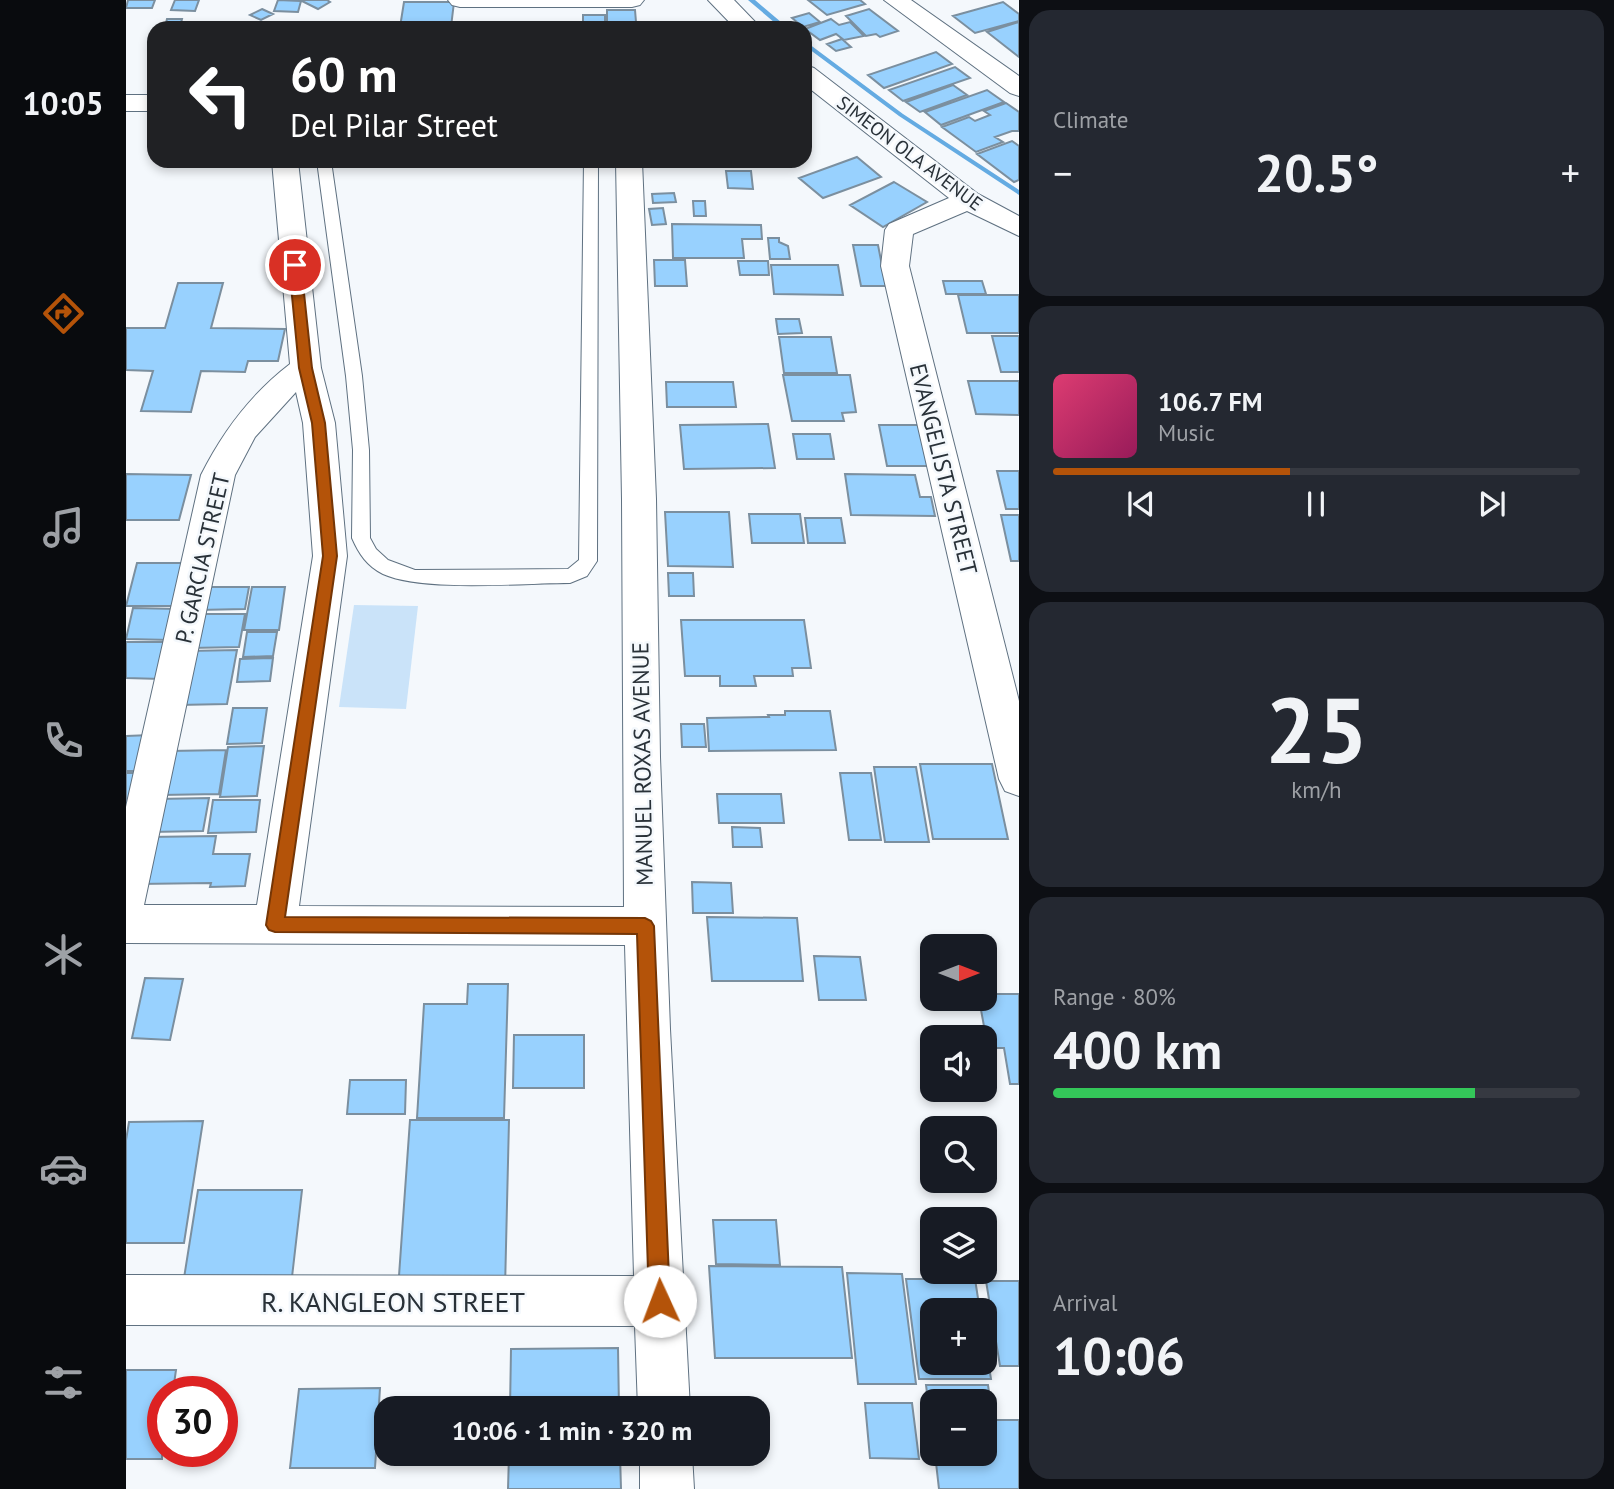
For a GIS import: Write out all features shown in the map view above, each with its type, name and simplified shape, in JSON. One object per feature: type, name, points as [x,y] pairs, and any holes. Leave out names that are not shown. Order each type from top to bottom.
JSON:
[{"type":"street","points":[[460,0],[632,0]]},
{"type":"street","points":[[720,0],[733,21]]},
{"type":"street","points":[[896,0],[1013,79]]},
{"type":"street","name":"SIMEON OLA AVENUE","points":[[812,78],[968,200],[1019,227]]},
{"type":"street","points":[[126,103],[147,103]]},
{"type":"street","points":[[275,925],[330,556],[319,423],[306,368],[286,168]]},
{"type":"street","name":"MANUEL ROXAS AVENUE","points":[[629,168],[639,499],[645,926],[664,1396]]},
{"type":"street","name":"EVANGELISTA STREET","points":[[968,200],[900,230],[895,266],[1017,761]]},
{"type":"street","name":"P. GARCIA STREET","points":[[126,899],[218,475],[228,453],[250,421],[277,389],[306,368]]},
{"type":"street","points":[[126,925],[645,926]]},
{"type":"street","name":"R. KANGLEON STREET","points":[[126,1300],[660,1301]]},
{"type":"street","points":[[666,1466],[667,1489]]},
{"type":"lane","points":[[325,168],[355,388],[361,450],[361,538],[364,550],[377,563],[397,573],[428,577],[570,576],[581,571],[588,561],[591,168]]},
{"type":"shaded area","points":[[354,605],[418,606],[406,709],[339,707]]},
{"type":"building","points":[[128,0],[155,0],[152,8],[126,8]]},
{"type":"building","points":[[175,0],[199,0],[195,11],[171,10]]},
{"type":"building","points":[[278,0],[301,1],[298,12],[274,11]]},
{"type":"building","points":[[300,0],[327,0],[330,2],[318,9]]},
{"type":"building","points":[[808,0],[860,0],[865,4],[827,15]]},
{"type":"building","points":[[404,2],[454,2],[452,21],[401,21]]},
{"type":"building","points":[[1003,2],[1019,14],[1019,21],[975,33],[953,16]]},
{"type":"building","points":[[262,9],[273,14],[261,20],[250,15]]},
{"type":"building","points":[[869,9],[898,31],[880,37],[876,34],[866,36],[846,16]]},
{"type":"building","points":[[607,10],[635,10],[636,21],[607,21]]},
{"type":"building","points":[[809,13],[820,22],[812,24],[812,21],[796,21],[792,18]]},
{"type":"building","points":[[583,15],[605,15],[605,21],[583,21]]},
{"type":"building","points":[[831,19],[839,25],[850,22],[864,36],[844,40],[836,34],[820,40],[812,34],[812,26]]},
{"type":"building","points":[[1019,22],[1019,57],[987,32]]},
{"type":"building","points":[[842,39],[851,47],[836,51],[827,44]]},
{"type":"building","points":[[936,52],[952,64],[884,88],[868,75]]},
{"type":"building","points":[[955,67],[970,78],[903,101],[889,90]]},
{"type":"building","points":[[953,85],[967,95],[920,112],[906,102]]},
{"type":"building","points":[[987,90],[1004,102],[941,125],[925,112]]},
{"type":"building","points":[[1006,103],[1019,112],[1019,131],[995,137],[1003,142],[976,152],[942,127],[969,117],[975,121],[990,115],[984,111]]},
{"type":"building","points":[[1012,141],[1019,146],[1019,180],[1014,182],[977,154]]},
{"type":"building","points":[[857,157],[881,177],[823,198],[799,178]]},
{"type":"building","points":[[726,171],[751,171],[753,189],[728,188]]},
{"type":"building","points":[[894,182],[927,202],[883,227],[850,205]]},
{"type":"building","points":[[674,193],[676,202],[653,203],[652,194]]},
{"type":"building","points":[[693,201],[705,201],[706,216],[694,216]]},
{"type":"building","points":[[663,208],[666,224],[652,225],[649,209]]},
{"type":"building","points":[[672,224],[761,225],[762,239],[742,239],[744,258],[673,258]]},
{"type":"building","points":[[768,238],[779,238],[779,242],[788,246],[790,259],[770,259]]},
{"type":"building","points":[[853,245],[878,245],[886,286],[861,286]]},
{"type":"building","points":[[654,260],[685,260],[687,286],[655,286]]},
{"type":"building","points":[[738,261],[768,261],[769,275],[740,275]]},
{"type":"building","points":[[771,265],[838,265],[843,295],[774,294]]},
{"type":"building","points":[[943,281],[982,281],[986,294],[946,294]]},
{"type":"building","points":[[178,283],[223,283],[211,328],[285,329],[278,361],[248,361],[245,372],[201,371],[191,412],[141,411],[153,371],[126,370],[126,328],[165,328]]},
{"type":"building","points":[[958,295],[1019,295],[1019,333],[967,333]]},
{"type":"building","points":[[776,319],[799,319],[802,333],[778,334]]},
{"type":"building","points":[[992,336],[1019,336],[1019,372],[1001,372]]},
{"type":"building","points":[[779,337],[831,337],[837,373],[784,373]]},
{"type":"building","points":[[783,375],[850,375],[856,412],[842,413],[844,421],[792,421]]},
{"type":"building","points":[[968,381],[1019,381],[1019,415],[976,414]]},
{"type":"building","points":[[666,382],[733,382],[736,407],[667,407]]},
{"type":"building","points":[[768,424],[775,468],[684,469],[680,425]]},
{"type":"building","points":[[879,425],[919,425],[928,466],[887,466]]},
{"type":"building","points":[[793,434],[830,434],[834,459],[797,459]]},
{"type":"building","points":[[997,471],[1019,471],[1019,509],[1006,509]]},
{"type":"building","points":[[126,474],[191,475],[179,520],[126,520]]},
{"type":"building","points":[[845,474],[915,475],[920,497],[931,497],[935,516],[851,515]]},
{"type":"building","points":[[665,512],[729,512],[733,567],[668,566]]},
{"type":"building","points":[[749,514],[800,514],[804,543],[752,543]]},
{"type":"building","points":[[1001,515],[1019,515],[1019,561],[1011,561]]},
{"type":"building","points":[[805,518],[841,518],[845,543],[808,543]]},
{"type":"building","points":[[137,563],[189,563],[179,606],[126,606]]},
{"type":"building","points":[[668,573],[693,573],[694,596],[669,596]]},
{"type":"building","points":[[202,587],[249,587],[245,609],[198,610]]},
{"type":"building","points":[[252,587],[285,587],[279,630],[244,630]]},
{"type":"building","points":[[133,608],[178,609],[171,640],[126,639]]},
{"type":"building","points":[[198,614],[245,614],[239,647],[191,648]]},
{"type":"building","points":[[681,620],[804,620],[811,668],[792,668],[793,676],[754,676],[756,686],[720,686],[720,676],[685,676]]},
{"type":"building","points":[[247,632],[277,632],[273,656],[243,657]]},
{"type":"building","points":[[126,642],[170,642],[161,679],[126,678]]},
{"type":"building","points":[[237,650],[227,704],[178,705],[188,651]]},
{"type":"building","points":[[273,658],[270,681],[237,682],[240,659]]},
{"type":"building","points":[[233,708],[267,708],[262,743],[227,744]]},
{"type":"building","points":[[785,711],[830,711],[836,750],[709,751],[707,718],[769,717],[768,715],[785,715]]},
{"type":"building","points":[[681,724],[704,724],[706,747],[682,747]]},
{"type":"building","points":[[150,735],[143,771],[126,771],[126,736]]},
{"type":"building","points":[[264,746],[257,796],[220,797],[228,747]]},
{"type":"building","points":[[226,750],[219,794],[161,795],[169,751]]},
{"type":"building","points":[[920,764],[992,764],[1008,839],[933,839]]},
{"type":"building","points":[[874,767],[916,767],[929,842],[885,842]]},
{"type":"building","points":[[126,773],[138,773],[126,807]]},
{"type":"building","points":[[840,773],[871,773],[881,840],[849,840]]},
{"type":"building","points":[[717,794],[781,794],[784,823],[719,823]]},
{"type":"building","points":[[209,798],[203,831],[150,832],[157,799]]},
{"type":"building","points":[[213,800],[260,800],[256,832],[208,833]]},
{"type":"building","points":[[732,827],[760,828],[762,847],[733,847]]},
{"type":"building","points":[[216,836],[213,854],[250,854],[245,886],[210,887],[211,883],[138,884],[148,837]]},
{"type":"building","points":[[692,882],[731,883],[733,913],[693,913]]},
{"type":"building","points":[[707,917],[797,918],[803,981],[712,981]]},
{"type":"building","points":[[814,956],[860,957],[866,1000],[819,1000]]},
{"type":"building","points":[[145,978],[183,979],[170,1040],[132,1038]]},
{"type":"building","points":[[468,984],[508,984],[504,1118],[417,1118],[424,1004],[467,1004]]},
{"type":"building","points":[[998,994],[1019,994],[1019,1084],[1010,1084],[1004,1048],[997,1048],[997,1025],[984,1025],[981,1012],[998,1012]]},
{"type":"building","points":[[514,1035],[584,1035],[584,1088],[513,1088]]},
{"type":"building","points":[[350,1080],[406,1080],[405,1114],[347,1114]]},
{"type":"building","points":[[410,1120],[509,1120],[505,1289],[398,1290]]},
{"type":"building","points":[[203,1121],[184,1243],[126,1243],[126,1140],[129,1122]]},
{"type":"building","points":[[198,1190],[302,1190],[292,1277],[184,1278]]},
{"type":"building","points":[[713,1220],[776,1220],[780,1265],[716,1264]]},
{"type":"building","points":[[709,1266],[842,1267],[852,1358],[715,1358]]},
{"type":"building","points":[[847,1273],[902,1274],[916,1384],[858,1384]]},
{"type":"building","points":[[906,1279],[920,1279],[920,1284],[976,1284],[978,1298],[920,1298],[920,1375],[990,1375],[991,1379],[919,1379]]},
{"type":"building","points":[[1019,1281],[1019,1366],[1000,1366],[997,1348],[997,1298],[989,1298],[986,1284]]},
{"type":"building","points":[[618,1348],[619,1396],[510,1396],[511,1349]]},
{"type":"building","points":[[126,1370],[176,1370],[175,1376],[147,1376],[147,1459],[126,1459]]},
{"type":"building","points":[[926,1385],[988,1385],[989,1389],[927,1389]]},
{"type":"building","points":[[380,1388],[380,1396],[374,1396],[375,1468],[290,1468],[299,1389]]},
{"type":"building","points":[[865,1403],[912,1403],[919,1459],[870,1458]]},
{"type":"building","points":[[997,1420],[1019,1420],[1019,1489],[939,1489],[936,1466],[997,1466]]},
{"type":"building","points":[[509,1466],[620,1466],[621,1489],[508,1489]]},
{"type":"waterway","points":[[751,0],[776,21]]},
{"type":"waterway","points":[[812,48],[901,115],[1019,193]]},
{"type":"route","points":[[295,265],[306,368],[319,423],[330,556],[275,925],[645,926],[660,1301]]}]
